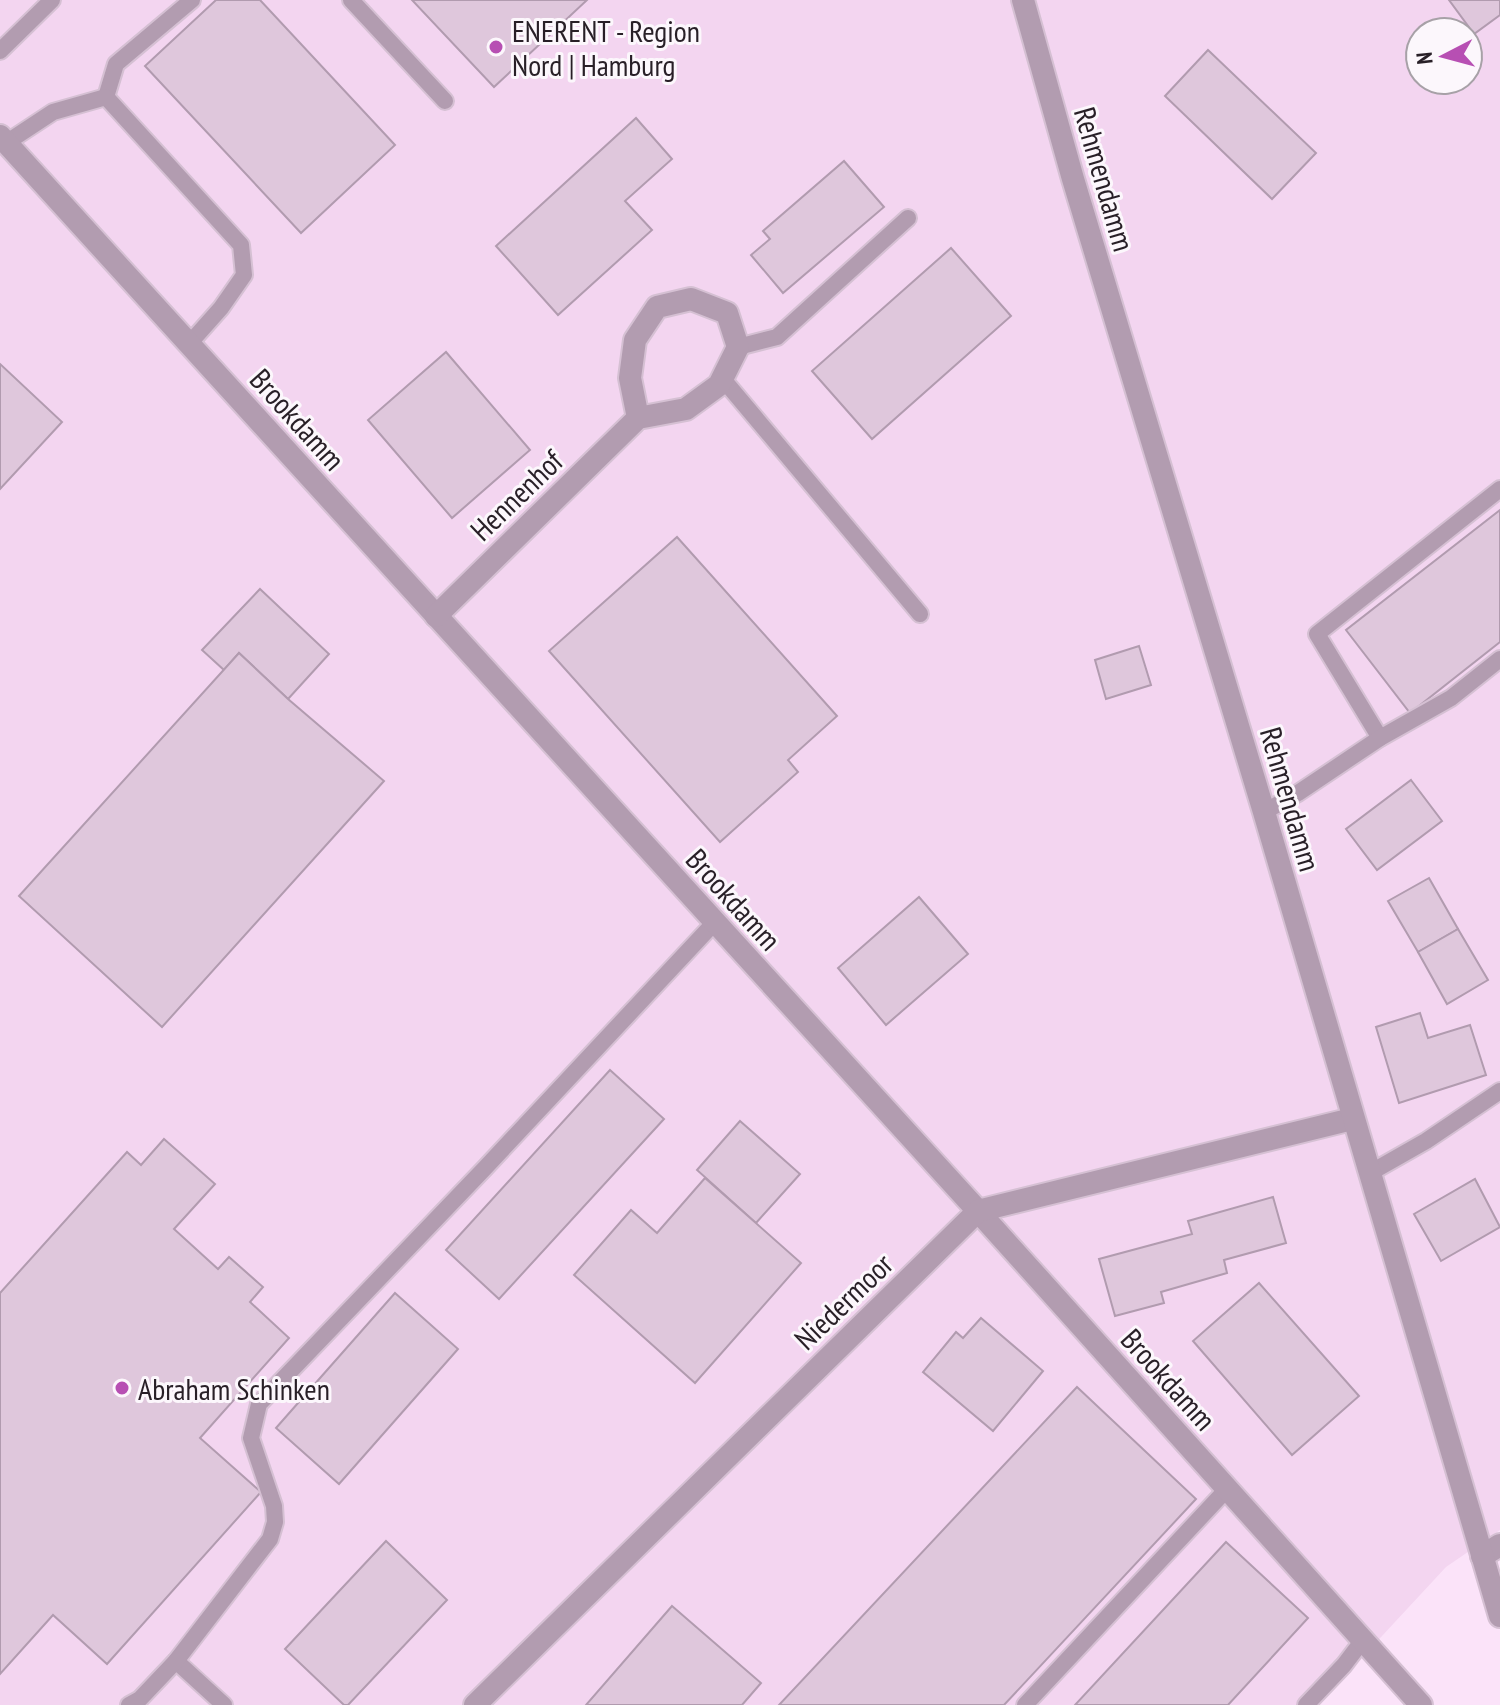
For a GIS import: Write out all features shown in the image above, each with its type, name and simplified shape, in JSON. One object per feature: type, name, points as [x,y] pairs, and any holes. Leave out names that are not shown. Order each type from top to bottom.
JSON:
[{"type":"street","name":"Rehmendamm","points":[[1023,0],[1368,1174],[1491,1550],[1500,1616]]},
{"type":"street","name":"Brookdamm","points":[[3,139],[978,1211],[1421,1705]]},
{"type":"street","points":[[691,299],[727,313],[738,347],[722,378],[719,385],[686,409],[638,418],[630,378],[635,340],[657,307],[691,299]]},
{"type":"street","name":"Hennenhof","points":[[436,616],[638,418]]},
{"type":"street","points":[[978,1211],[1352,1119]]},
{"type":"street","name":"Niedermoor","points":[[475,1705],[978,1211]]},
{"type":"lane","points":[[0,51],[52,0]]},
{"type":"lane","points":[[106,97],[116,64],[192,0]]},
{"type":"lane","points":[[351,0],[445,101]]},
{"type":"lane","points":[[3,139],[53,112],[106,97]]},
{"type":"lane","points":[[106,97],[241,245],[244,275],[221,308],[189,344]]},
{"type":"lane","points":[[738,347],[777,337],[908,218]]},
{"type":"lane","points":[[722,378],[920,614]]},
{"type":"lane","points":[[1380,738],[1317,634],[1500,489]]},
{"type":"lane","points":[[1264,812],[1380,738],[1451,698],[1500,659]]},
{"type":"lane","points":[[129,1705],[140,1699],[176,1661],[270,1539],[275,1522],[274,1506],[251,1438],[259,1404],[496,1157],[715,922]]},
{"type":"lane","points":[[1368,1174],[1426,1141],[1500,1091]]},
{"type":"lane","points":[[1025,1705],[1227,1489]]},
{"type":"lane","points":[[1306,1705],[1363,1640]]},
{"type":"lane","points":[[176,1661],[224,1705]]},
{"type":"shaded area","points":[[0,0],[1500,0],[1500,1530],[1446,1567],[1318,1705],[0,1705]]},
{"type":"building","points":[[216,0],[260,0],[395,145],[301,233],[145,66]]},
{"type":"building","name":"ENERENT - Region Nord | Hamburg","points":[[412,0],[587,0],[494,87]]},
{"type":"building","points":[[1449,0],[1500,0],[1500,15],[1484,27],[1484,16],[1461,16]]},
{"type":"building","points":[[1208,50],[1316,153],[1272,199],[1165,96]]},
{"type":"building","points":[[636,118],[672,159],[625,201],[652,230],[558,315],[496,246]]},
{"type":"building","points":[[844,161],[884,207],[783,293],[751,255],[770,239],[763,231]]},
{"type":"building","points":[[951,248],[1011,316],[872,439],[812,371]]},
{"type":"building","points":[[446,352],[530,450],[452,518],[368,420]]},
{"type":"building","points":[[0,364],[62,422],[0,489]]},
{"type":"building","points":[[1500,510],[1500,642],[1410,713],[1346,630]]},
{"type":"building","points":[[677,537],[837,716],[788,760],[798,772],[720,842],[549,651]]},
{"type":"building","points":[[260,589],[329,654],[288,699],[239,653],[224,670],[202,650]]},
{"type":"building","points":[[1139,646],[1151,685],[1106,699],[1095,660]]},
{"type":"building","points":[[239,653],[384,781],[162,1027],[19,896]]},
{"type":"building","points":[[1411,780],[1442,821],[1377,870],[1346,829]]},
{"type":"building","points":[[1429,878],[1458,929],[1418,952],[1388,901]]},
{"type":"building","points":[[919,897],[968,954],[886,1025],[838,968]]},
{"type":"building","points":[[1458,929],[1488,980],[1447,1004],[1418,952]]},
{"type":"building","points":[[1420,1013],[1428,1038],[1470,1025],[1486,1075],[1399,1103],[1376,1027]]},
{"type":"building","points":[[610,1070],[664,1119],[499,1299],[446,1250]]},
{"type":"building","points":[[740,1121],[800,1174],[756,1223],[697,1170]]},
{"type":"building","name":"Abraham Schinken","points":[[164,1139],[215,1184],[174,1229],[218,1269],[229,1257],[263,1287],[250,1302],[289,1338],[200,1438],[261,1492],[107,1664],[53,1615],[0,1674],[0,1293],[127,1152],[141,1165]]},
{"type":"building","points":[[705,1178],[801,1263],[695,1383],[574,1275],[631,1210],[657,1233]]},
{"type":"building","points":[[1475,1179],[1500,1227],[1441,1261],[1414,1214]]},
{"type":"building","points":[[1273,1197],[1286,1243],[1224,1260],[1227,1273],[1161,1292],[1164,1303],[1115,1316],[1099,1259],[1192,1234],[1188,1221]]},
{"type":"building","points":[[1259,1283],[1359,1396],[1292,1455],[1193,1341]]},
{"type":"building","points":[[395,1293],[458,1349],[339,1484],[276,1428]]},
{"type":"building","points":[[981,1318],[1043,1371],[993,1431],[923,1372],[956,1332],[963,1338]]},
{"type":"building","points":[[1077,1387],[1196,1499],[1004,1705],[779,1705]]},
{"type":"building","points":[[386,1541],[447,1600],[348,1705],[344,1705],[285,1649]]},
{"type":"building","points":[[1226,1542],[1308,1618],[1228,1705],[1075,1705]]},
{"type":"building","points":[[672,1606],[761,1683],[742,1705],[586,1705]]},
{"type":"place","name":"ENERENT - Region Nord | Hamburg","points":[[496,47]]},
{"type":"place","name":"Abraham Schinken","points":[[122,1388]]}]
